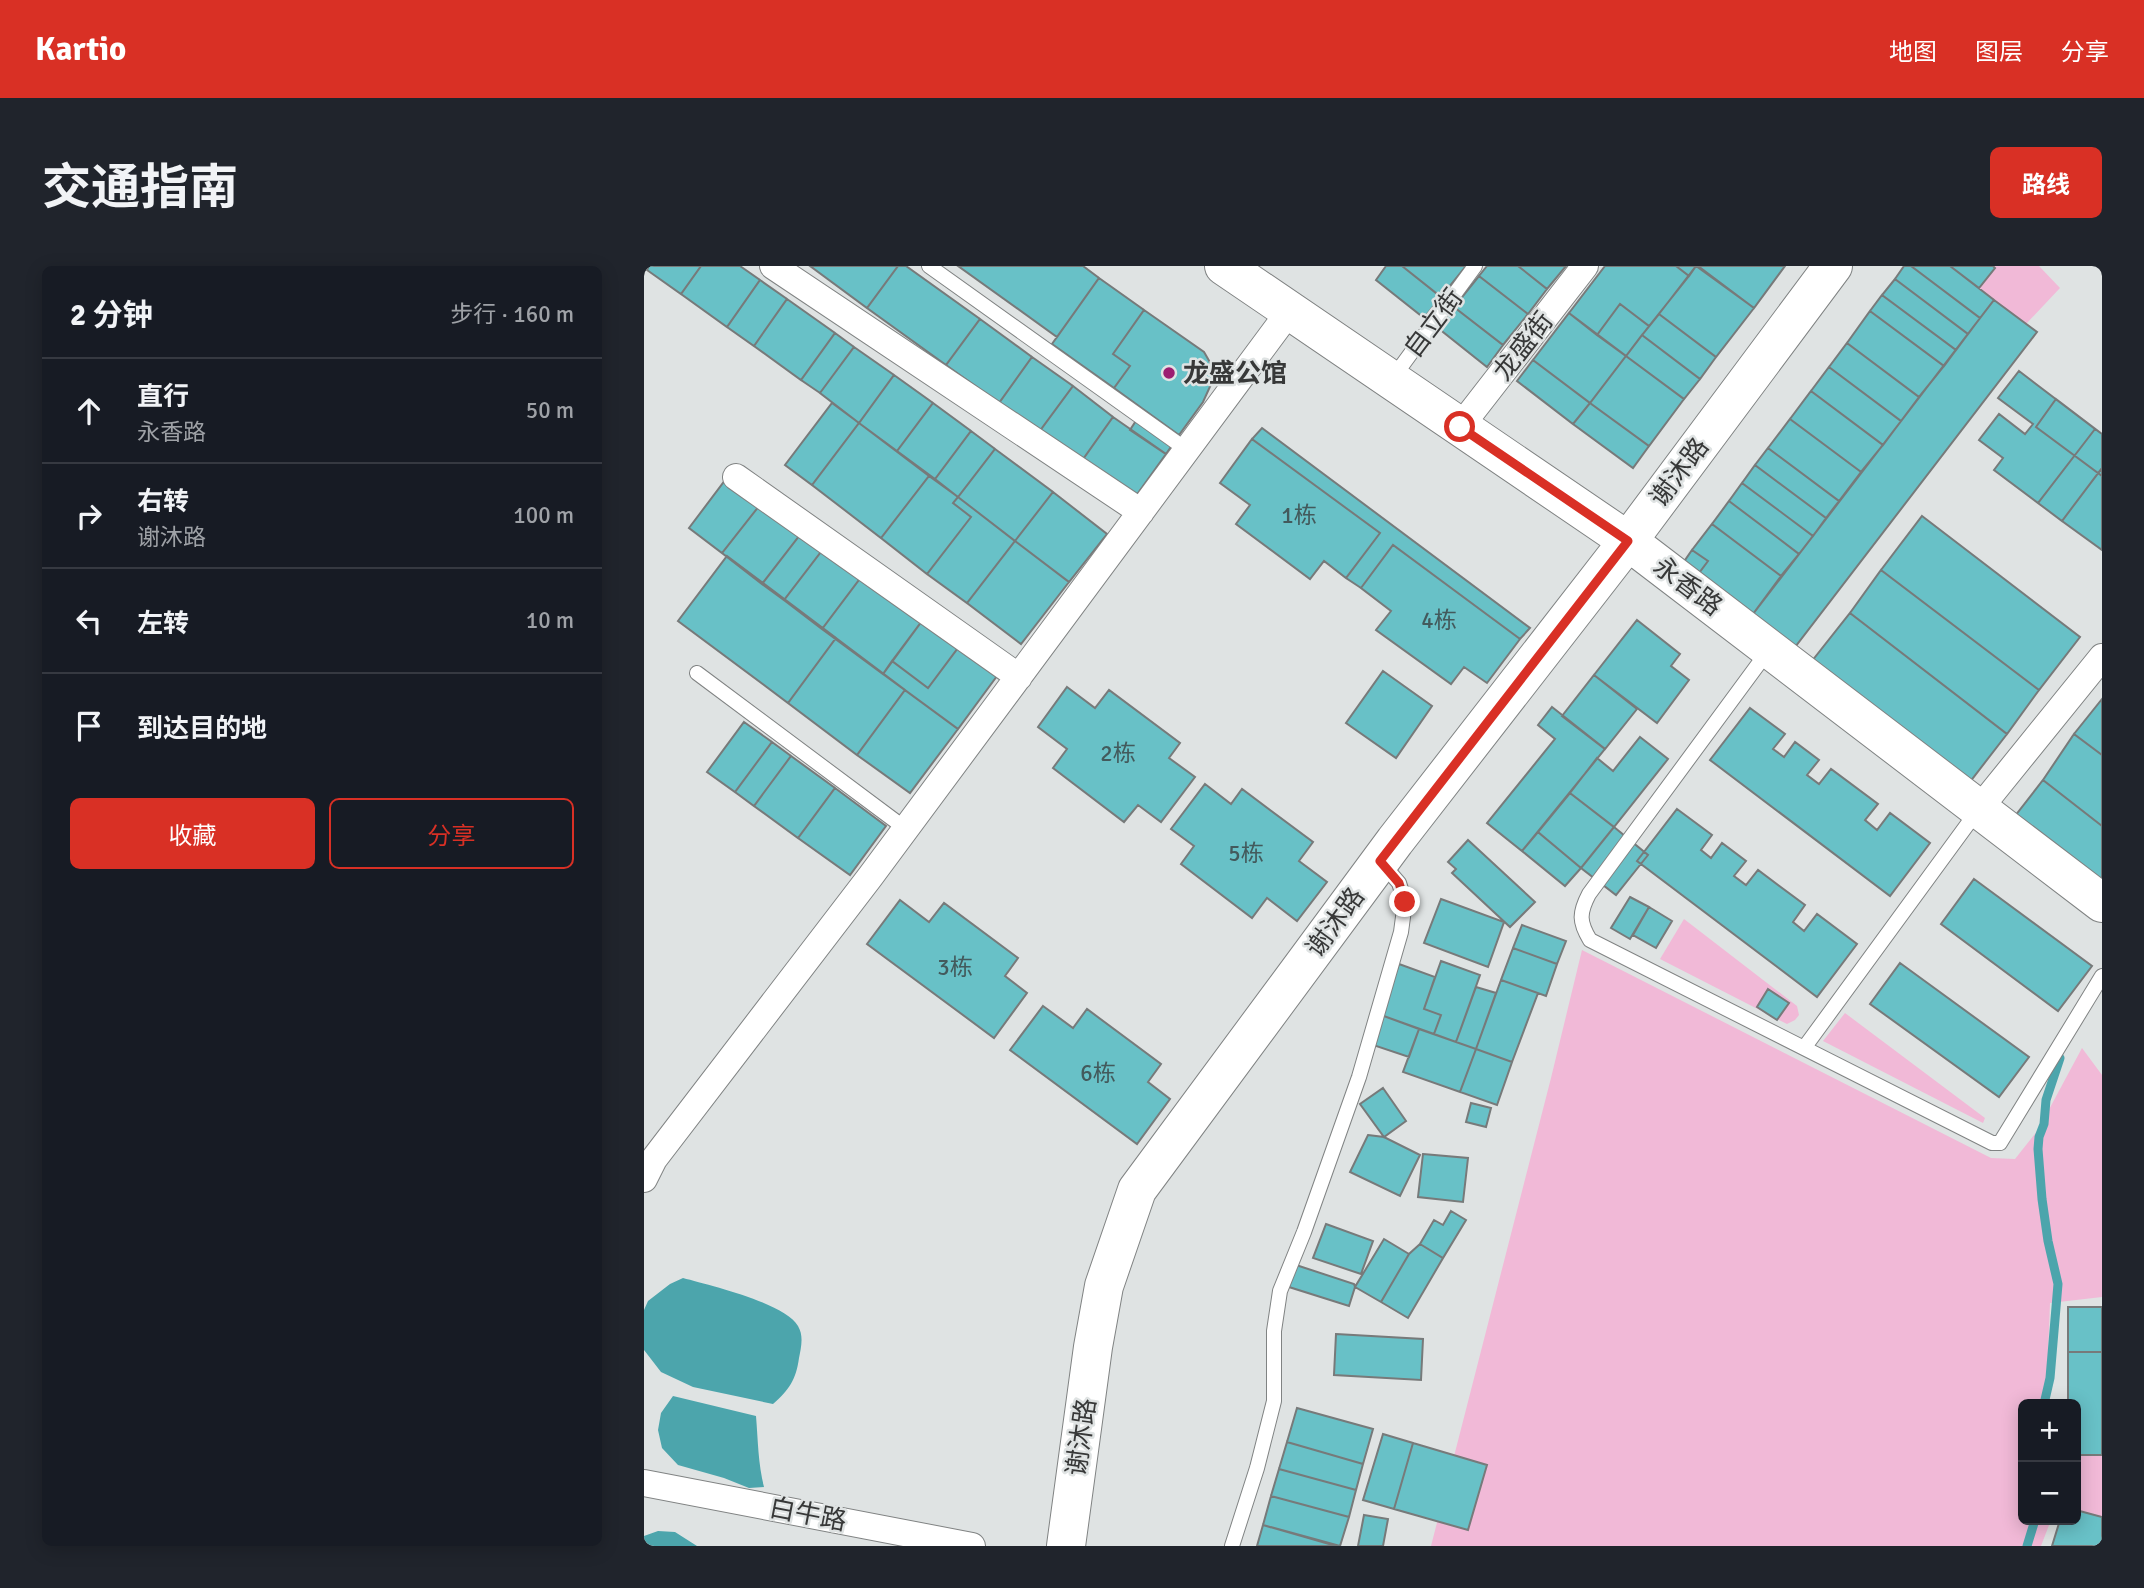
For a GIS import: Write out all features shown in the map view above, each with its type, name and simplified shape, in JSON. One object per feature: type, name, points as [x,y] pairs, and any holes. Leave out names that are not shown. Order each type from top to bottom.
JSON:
[{"type":"street","points":[[773,266],[1141,512]]},
{"type":"street","name":"龙盛街","points":[[1460,427],[1585,266]]},
{"type":"street","name":"谢沐路","points":[[1066,1546],[1104,1286],[1137,1190],[1380,861],[1628,541],[1833,266]]},
{"type":"street","name":"永香路","points":[[1232,268],[1289,312],[1628,541],[2102,903]]},
{"type":"street","points":[[644,1179],[654,1159],[906,829],[1289,312]]},
{"type":"street","points":[[736,477],[1018,677]]},
{"type":"street","points":[[1979,809],[2102,657]]},
{"type":"street","name":"白牛路","points":[[644,1483],[972,1546]]},
{"type":"lane","points":[[929,266],[1187,450]]},
{"type":"lane","name":"自立街","points":[[1391,380],[1475,266]]},
{"type":"lane","points":[[1770,649],[1589,894],[1584,903],[1581,925],[1590,940],[1992,1143],[2000,1143],[2102,975]]},
{"type":"lane","points":[[697,673],[906,829]]},
{"type":"lane","points":[[1804,1048],[1979,809]]},
{"type":"lane","points":[[1232,1546],[1257,1468],[1274,1401],[1274,1331],[1280,1292],[1359,1077],[1401,932],[1405,902],[1399,883],[1380,861]]},
{"type":"shaded area","points":[[1993,266],[2039,266],[2060,288],[2026,324],[1979,288],[1995,268]]},
{"type":"shaded area","points":[[1684,919],[1797,1006],[1799,1015],[1795,1020],[1787,1024],[1660,959]]},
{"type":"shaded area","points":[[1582,950],[1991,1158],[2015,1159],[2038,1130],[2082,1048],[2102,1075],[2102,1297],[2050,1303],[2046,1399],[2018,1399],[2018,1525],[2049,1525],[2041,1546],[1431,1546]]},
{"type":"shaded area","points":[[1845,1013],[1985,1118],[1983,1123],[1823,1041]]},
{"type":"shaded area","points":[[2081,1448],[2102,1453],[2102,1519],[2081,1513]]},
{"type":"water","points":[[683,1278],[763,1303],[778,1310],[798,1326],[801,1342],[794,1379],[773,1404],[693,1387],[661,1372],[644,1350],[644,1310],[648,1301],[670,1284]]},
{"type":"water","points":[[673,1396],[756,1416],[764,1487],[749,1488],[678,1465],[662,1448],[658,1430],[661,1413]]},
{"type":"water","points":[[658,1531],[675,1532],[697,1546],[644,1546],[644,1536]]},
{"type":"building","points":[[649,266],[701,266],[681,294],[647,270]]},
{"type":"building","points":[[701,266],[740,266],[760,280],[727,327],[681,294]]},
{"type":"building","points":[[810,266],[898,266],[867,308]]},
{"type":"building","points":[[898,266],[906,266],[980,319],[946,365],[867,308]]},
{"type":"building","points":[[958,266],[1083,266],[1099,278],[1057,337]]},
{"type":"building","points":[[1386,266],[1402,266],[1441,297],[1424,318],[1376,280]]},
{"type":"building","points":[[1402,266],[1466,266],[1441,297]]},
{"type":"building","points":[[1487,266],[1518,266],[1547,289],[1528,314],[1479,276]]},
{"type":"building","points":[[1518,266],[1566,266],[1547,289]]},
{"type":"building","points":[[1605,266],[1676,266],[1689,276],[1649,326],[1620,304],[1597,335],[1569,313]]},
{"type":"building","points":[[1676,266],[1696,266],[1689,276]]},
{"type":"building","points":[[1696,266],[1754,308],[1716,357],[1659,314]]},
{"type":"building","points":[[1698,266],[1785,266],[1754,308]]},
{"type":"building","points":[[1904,266],[1911,266],[1980,318],[1968,334],[1895,279]]},
{"type":"building","points":[[1911,266],[1950,266],[1994,300],[1980,318]]},
{"type":"building","points":[[1950,266],[1993,266],[1995,268],[1979,288]]},
{"type":"building","points":[[1479,276],[1528,314],[1503,345],[1454,307]]},
{"type":"building","points":[[1099,278],[1144,310],[1113,354],[1130,366],[1114,388],[1052,344]]},
{"type":"building","points":[[1895,279],[1968,334],[1956,350],[1882,295]]},
{"type":"building","points":[[760,280],[787,299],[754,346],[727,327]]},
{"type":"building","points":[[1882,295],[1956,350],[1944,366],[1870,311]]},
{"type":"building","points":[[787,299],[835,333],[801,380],[754,346]]},
{"type":"building","points":[[1994,300],[2037,332],[1792,651],[1750,618]]},
{"type":"building","points":[[1620,304],[1649,326],[1626,356],[1597,335]]},
{"type":"building","points":[[1454,307],[1503,345],[1487,367],[1438,328]]},
{"type":"building","name":"龙盛公馆","points":[[1144,310],[1204,352],[1211,364],[1213,380],[1203,402],[1179,435],[1114,388],[1130,366],[1113,354]]},
{"type":"building","points":[[1870,311],[1944,366],[1919,397],[1847,343]]},
{"type":"building","points":[[1569,313],[1626,356],[1590,403],[1533,360]]},
{"type":"building","points":[[1659,314],[1716,357],[1700,379],[1642,335]]},
{"type":"building","points":[[980,319],[1032,357],[999,403],[946,365]]},
{"type":"building","points":[[835,333],[854,347],[820,393],[801,380]]},
{"type":"building","points":[[1642,335],[1700,379],[1684,399],[1626,356]]},
{"type":"building","points":[[1847,343],[1919,397],[1901,421],[1829,367]]},
{"type":"building","points":[[854,347],[894,375],[859,423],[820,393]]},
{"type":"building","points":[[1626,356],[1684,399],[1649,446],[1590,403]]},
{"type":"building","points":[[1032,357],[1073,386],[1039,432],[999,403]]},
{"type":"building","points":[[1533,360],[1590,403],[1573,424],[1517,381]]},
{"type":"building","points":[[1829,367],[1901,421],[1883,445],[1811,391]]},
{"type":"building","points":[[2019,371],[2095,429],[2038,503],[1994,470],[2003,458],[1979,440],[1999,414],[2025,434],[2033,424],[1998,398]]},
{"type":"building","points":[[894,375],[933,403],[897,451],[859,423]]},
{"type":"building","points":[[1073,386],[1113,417],[1081,462],[1039,432]]},
{"type":"building","points":[[1811,391],[1883,445],[1861,472],[1790,419]]},
{"type":"building","points":[[2056,399],[2102,434],[2102,476],[2036,427]]},
{"type":"building","points":[[832,403],[859,423],[812,485],[785,465]]},
{"type":"building","points":[[933,403],[971,431],[935,479],[897,451]]},
{"type":"building","points":[[1590,403],[1649,446],[1633,468],[1573,424]]},
{"type":"building","points":[[1143,410],[1179,435],[1166,454],[1130,430]]},
{"type":"building","points":[[1113,417],[1166,454],[1133,500],[1081,462]]},
{"type":"building","points":[[1790,419],[1861,472],[1839,501],[1768,448]]},
{"type":"building","points":[[859,423],[929,476],[881,538],[812,485]]},
{"type":"building","points":[[1262,428],[1530,628],[1520,639],[1393,545],[1361,588],[1346,578],[1380,533],[1252,439]]},
{"type":"building","points":[[2095,429],[2102,434],[2102,468],[2062,521],[2038,503]]},
{"type":"building","points":[[971,431],[995,449],[958,497],[935,479]]},
{"type":"building","points":[[1252,439],[1380,533],[1346,578],[1324,561],[1310,579],[1236,524],[1250,505],[1220,483]]},
{"type":"building","points":[[1768,448],[1839,501],[1826,518],[1755,465]]},
{"type":"building","points":[[995,449],[1053,492],[1015,541],[958,497]]},
{"type":"building","points":[[1755,465],[1826,518],[1813,536],[1742,483]]},
{"type":"building","points":[[2102,468],[2102,550],[2062,521]]},
{"type":"building","points":[[729,475],[763,501],[722,553],[689,528]]},
{"type":"building","points":[[929,476],[958,497],[953,503],[971,517],[927,574],[881,538]]},
{"type":"building","points":[[1742,483],[1813,536],[1799,554],[1729,501]]},
{"type":"building","points":[[1053,492],[1107,534],[1069,582],[1015,541]]},
{"type":"building","points":[[958,497],[1015,541],[967,603],[927,574],[971,517],[953,503]]},
{"type":"building","points":[[763,501],[803,531],[762,584],[722,553]]},
{"type":"building","points":[[1729,501],[1799,554],[1781,576],[1712,524]]},
{"type":"building","points":[[1922,516],[2080,637],[2039,690],[1881,570]]},
{"type":"building","points":[[1712,524],[1781,576],[1750,618],[1696,577],[1708,561],[1692,550]]},
{"type":"building","points":[[803,531],[824,548],[784,600],[762,584]]},
{"type":"building","points":[[1015,541],[1069,582],[1021,644],[967,603]]},
{"type":"building","points":[[1393,545],[1520,639],[1487,683],[1464,667],[1451,684],[1376,630],[1391,611],[1361,588]]},
{"type":"building","points":[[824,548],[862,576],[822,629],[784,600]]},
{"type":"building","points":[[1692,550],[1708,561],[1696,577],[1681,566]]},
{"type":"building","points":[[727,556],[836,638],[788,703],[678,621]]},
{"type":"building","points":[[1881,570],[2039,690],[2007,734],[1850,613]]},
{"type":"building","points":[[862,576],[922,621],[883,674],[822,629]]},
{"type":"building","points":[[1850,613],[2007,734],[1966,787],[1808,666]]},
{"type":"building","points":[[1637,620],[1680,654],[1671,666],[1689,680],[1657,723],[1594,675]]},
{"type":"building","points":[[922,621],[958,648],[928,688],[892,661]]},
{"type":"building","points":[[836,638],[905,690],[857,755],[788,703]]},
{"type":"building","points":[[958,648],[997,676],[958,729],[883,674],[892,661],[928,688]]},
{"type":"building","points":[[1383,671],[1432,706],[1396,758],[1346,723]]},
{"type":"building","points":[[1594,675],[1637,709],[1605,749],[1562,716]]},
{"type":"building","points":[[1067,687],[1095,708],[1109,690],[1180,743],[1169,758],[1195,777],[1161,822],[1138,805],[1124,822],[1053,768],[1067,749],[1038,727]]},
{"type":"building","points":[[905,690],[958,729],[910,793],[857,755]]},
{"type":"building","points":[[2102,699],[2102,755],[2074,734]]},
{"type":"building","points":[[1552,707],[1605,749],[1522,851],[1487,823],[1555,739],[1538,725]]},
{"type":"building","points":[[1750,708],[1785,734],[1773,749],[1784,757],[1795,742],[1819,760],[1807,775],[1819,784],[1831,769],[1878,804],[1865,820],[1877,830],[1890,813],[1930,843],[1890,896],[1710,760]]},
{"type":"building","points":[[744,722],[772,742],[735,792],[707,772]]},
{"type":"building","points":[[2074,734],[2102,755],[2102,826],[2043,780]]},
{"type":"building","points":[[1640,737],[1668,759],[1614,827],[1570,793],[1597,758],[1613,771]]},
{"type":"building","points":[[772,742],[791,756],[754,806],[735,792]]},
{"type":"building","points":[[791,756],[835,788],[798,838],[754,806]]},
{"type":"building","points":[[2043,780],[2102,826],[2102,897],[2008,825]]},
{"type":"building","points":[[1205,784],[1231,804],[1242,789],[1313,842],[1299,861],[1327,882],[1297,921],[1267,898],[1252,918],[1181,864],[1194,846],[1171,829]]},
{"type":"building","points":[[835,788],[886,826],[850,875],[798,838]]},
{"type":"building","points":[[1570,793],[1614,827],[1581,868],[1538,832]]},
{"type":"building","points":[[1677,809],[1712,835],[1701,850],[1711,858],[1722,843],[1746,861],[1734,876],[1746,885],[1758,870],[1805,905],[1793,922],[1804,931],[1817,914],[1857,944],[1817,997],[1637,861]]},
{"type":"building","points":[[1614,827],[1648,855],[1616,895],[1581,868]]},
{"type":"building","points":[[1538,832],[1581,868],[1565,886],[1522,851]]},
{"type":"building","points":[[1468,840],[1535,902],[1510,927],[1452,873],[1456,869],[1448,862]]},
{"type":"building","points":[[1974,879],[2092,966],[2058,1011],[1941,924]]},
{"type":"building","points":[[1630,897],[1649,907],[1630,939],[1611,928]]},
{"type":"building","points":[[1441,899],[1504,922],[1488,967],[1424,943]]},
{"type":"building","points":[[900,900],[929,922],[944,903],[1018,958],[1005,976],[1027,993],[994,1038],[867,944]]},
{"type":"building","points":[[1649,907],[1672,921],[1656,948],[1633,935]]},
{"type":"building","points":[[1522,925],[1566,941],[1557,964],[1513,948]]},
{"type":"building","points":[[1513,948],[1557,964],[1546,996],[1501,980]]},
{"type":"building","points":[[1441,961],[1480,975],[1456,1042],[1434,1034],[1441,1015],[1424,1009]]},
{"type":"building","points":[[1900,963],[2029,1057],[1999,1097],[1870,1004]]},
{"type":"building","points":[[1399,964],[1435,977],[1424,1009],[1441,1015],[1434,1034],[1381,1015]]},
{"type":"building","points":[[1501,980],[1538,993],[1512,1062],[1476,1049]]},
{"type":"building","points":[[1476,987],[1496,993],[1476,1049],[1456,1042]]},
{"type":"building","points":[[1768,989],[1789,1003],[1777,1020],[1757,1007]]},
{"type":"building","points":[[1043,1006],[1073,1028],[1087,1009],[1161,1064],[1148,1082],[1170,1099],[1137,1144],[1010,1050]]},
{"type":"building","points":[[1381,1015],[1419,1029],[1409,1057],[1370,1044]]},
{"type":"building","points":[[1419,1029],[1476,1049],[1460,1092],[1403,1072]]},
{"type":"building","points":[[1476,1049],[1512,1062],[1497,1105],[1460,1092]]},
{"type":"building","points":[[1383,1088],[1406,1121],[1384,1137],[1360,1104]]},
{"type":"building","points":[[1471,1103],[1491,1108],[1486,1127],[1466,1122]]},
{"type":"building","points":[[1368,1135],[1384,1137],[1420,1155],[1400,1196],[1350,1172]]},
{"type":"building","points":[[1423,1154],[1468,1158],[1463,1202],[1418,1197]]},
{"type":"building","points":[[1451,1211],[1466,1220],[1443,1258],[1420,1244],[1434,1220],[1443,1225]]},
{"type":"building","points":[[1326,1224],[1373,1241],[1361,1274],[1313,1258]]},
{"type":"building","points":[[1384,1239],[1409,1254],[1381,1302],[1355,1287]]},
{"type":"building","points":[[1420,1244],[1443,1258],[1408,1318],[1381,1302],[1409,1254]]},
{"type":"building","points":[[1296,1265],[1354,1284],[1349,1306],[1289,1287]]},
{"type":"building","points":[[2068,1307],[2102,1307],[2102,1352],[2068,1352]]},
{"type":"building","points":[[1336,1334],[1423,1339],[1421,1380],[1334,1375]]},
{"type":"building","points":[[2068,1352],[2102,1352],[2102,1455],[2081,1455],[2081,1399],[2068,1399]]},
{"type":"building","points":[[1297,1408],[1373,1429],[1363,1464],[1287,1442]]},
{"type":"building","points":[[1383,1434],[1413,1443],[1394,1509],[1363,1500]]},
{"type":"building","points":[[1287,1442],[1363,1464],[1356,1490],[1279,1469]]},
{"type":"building","points":[[1413,1443],[1487,1465],[1468,1530],[1394,1509]]},
{"type":"building","points":[[1279,1469],[1356,1490],[1349,1517],[1271,1496]]},
{"type":"building","points":[[1271,1496],[1349,1517],[1340,1546],[1263,1525]]},
{"type":"building","points":[[2081,1511],[2102,1517],[2102,1546],[2052,1546],[2058,1525],[2081,1525]]},
{"type":"building","points":[[1364,1515],[1388,1519],[1383,1546],[1358,1546]]},
{"type":"building","points":[[1263,1525],[1336,1546],[1257,1546]]},
{"type":"waterway","points":[[2045,1399],[2050,1378],[2058,1284],[2048,1241],[2038,1149],[2046,1100],[2060,1058]]},
{"type":"waterway","points":[[2027,1546],[2033,1525]]},
{"type":"place","name":"龙盛公馆","points":[[1169,373]]},
{"type":"route","points":[[1405,902],[1399,883],[1380,861],[1628,541],[1460,427]]}]
